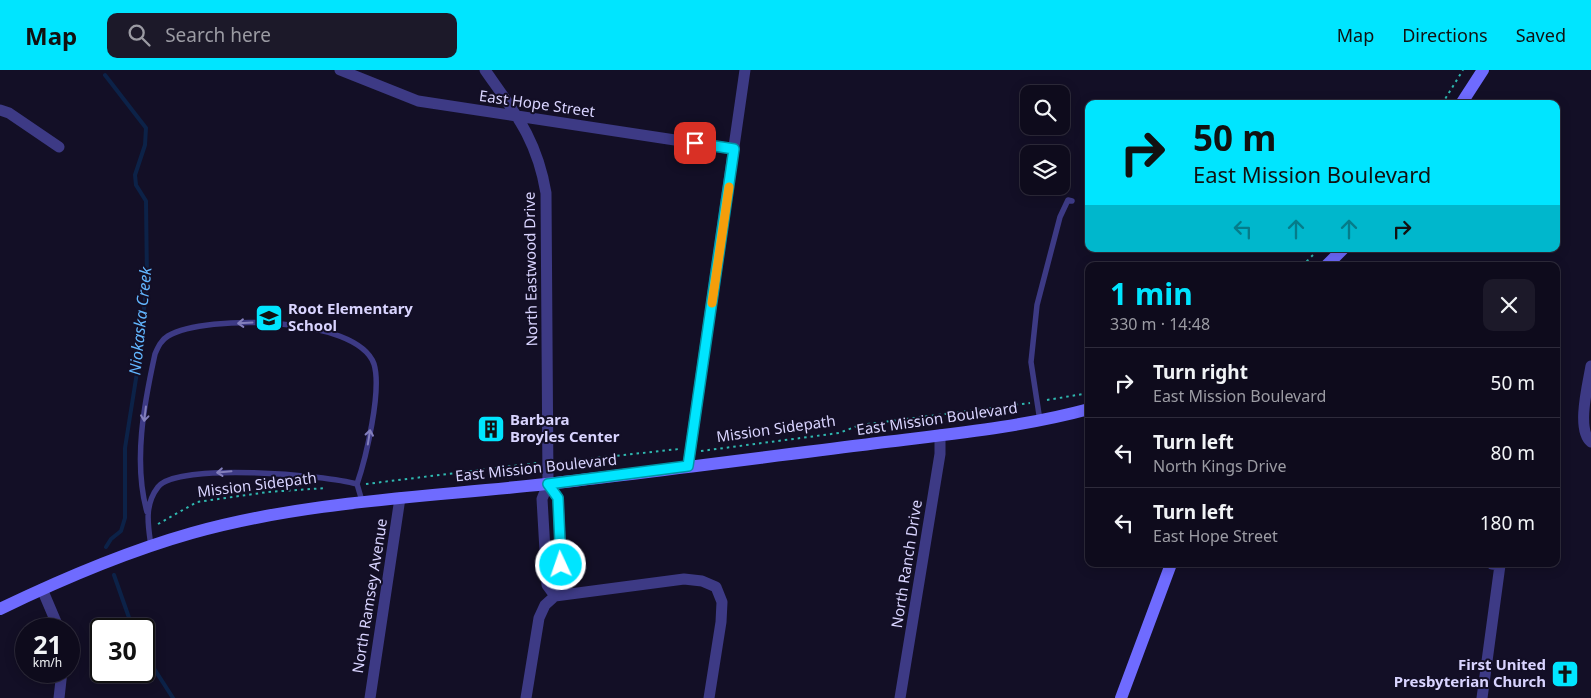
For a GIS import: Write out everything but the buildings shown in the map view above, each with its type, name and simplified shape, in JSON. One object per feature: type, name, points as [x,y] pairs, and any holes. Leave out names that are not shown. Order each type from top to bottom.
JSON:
[{"type":"main road","points":[[1464,100],[1483,70]]},
{"type":"main road","points":[[1330,262],[1340,252]]},
{"type":"main road","name":"East Mission Boulevard","points":[[0,609],[112,559],[226,525],[303,511],[400,498],[548,484],[940,435],[1040,421],[1085,411]]},
{"type":"main road","points":[[1121,698],[1171,567]]},
{"type":"street","name":"East Hope Street","points":[[340,70],[418,101],[734,149]]},
{"type":"street","name":"North Eastwood Drive","points":[[485,70],[517,116],[533,143],[542,166],[546,193],[548,484]]},
{"type":"street","points":[[688,466],[744,70]]},
{"type":"street","points":[[0,110],[9,113],[59,147]]},
{"type":"street","points":[[1591,366],[1583,422],[1587,439],[1591,442]]},
{"type":"street","name":"North Ranch Drive","points":[[900,698],[940,454],[940,435]]},
{"type":"street","points":[[548,484],[542,499],[547,585],[555,596]]},
{"type":"street","points":[[526,698],[539,618],[545,605],[555,596],[562,581],[558,498],[548,484]]},
{"type":"street","name":"North Ramsey Avenue","points":[[370,698],[400,498]]},
{"type":"street","points":[[1482,698],[1496,567]]},
{"type":"street","points":[[555,596],[684,580],[702,581],[716,587],[722,602],[721,622],[709,698]]},
{"type":"street","points":[[42,589],[54,618]]},
{"type":"street","points":[[58,698],[60,683]]},
{"type":"lane","points":[[1040,421],[1031,362],[1037,305],[1060,218],[1068,200],[1072,201]]},
{"type":"lane","points":[[151,546],[143,496],[141,450],[155,354],[160,343],[168,336],[201,325],[261,322],[298,326],[328,332],[356,344],[366,353],[373,363],[376,384],[369,440],[357,484],[363,503]]},
{"type":"lane","points":[[147,512],[158,487],[164,482],[199,475],[232,472],[282,474],[346,480],[357,484]]},
{"type":"path","points":[[1444,100],[1462,70]]},
{"type":"path","points":[[1306,262],[1316,252]]},
{"type":"path","name":"Mission Sidepath","points":[[703,451],[839,433],[860,425],[1037,402],[1085,394]]},
{"type":"path","points":[[560,462],[678,449]]},
{"type":"path","points":[[374,483],[540,463]]},
{"type":"path","name":"Mission Sidepath","points":[[157,525],[196,502],[268,492],[335,488]]},
{"type":"waterway","name":"Niokaska Creek","points":[[105,75],[146,128],[145,145],[135,175],[136,185],[146,201],[147,280],[138,366],[125,448],[125,518],[121,531],[111,539],[106,547]]},
{"type":"waterway","name":"Niokaska Creek","points":[[114,575],[129,618]]},
{"type":"waterway","name":"Niokaska Creek","points":[[155,670],[173,698]]},
{"type":"slow traffic","points":[[712,303],[729,187]]},
{"type":"place","name":"Root Elementary School","points":[[269,318]]},
{"type":"place","name":"Barbara Broyles Center","points":[[491,429]]},
{"type":"place","name":"First United Presbyterian Church","points":[[1565,674]]},
{"type":"route","points":[[561,565],[558,498],[548,484],[688,466],[734,149],[695,143]]}]
